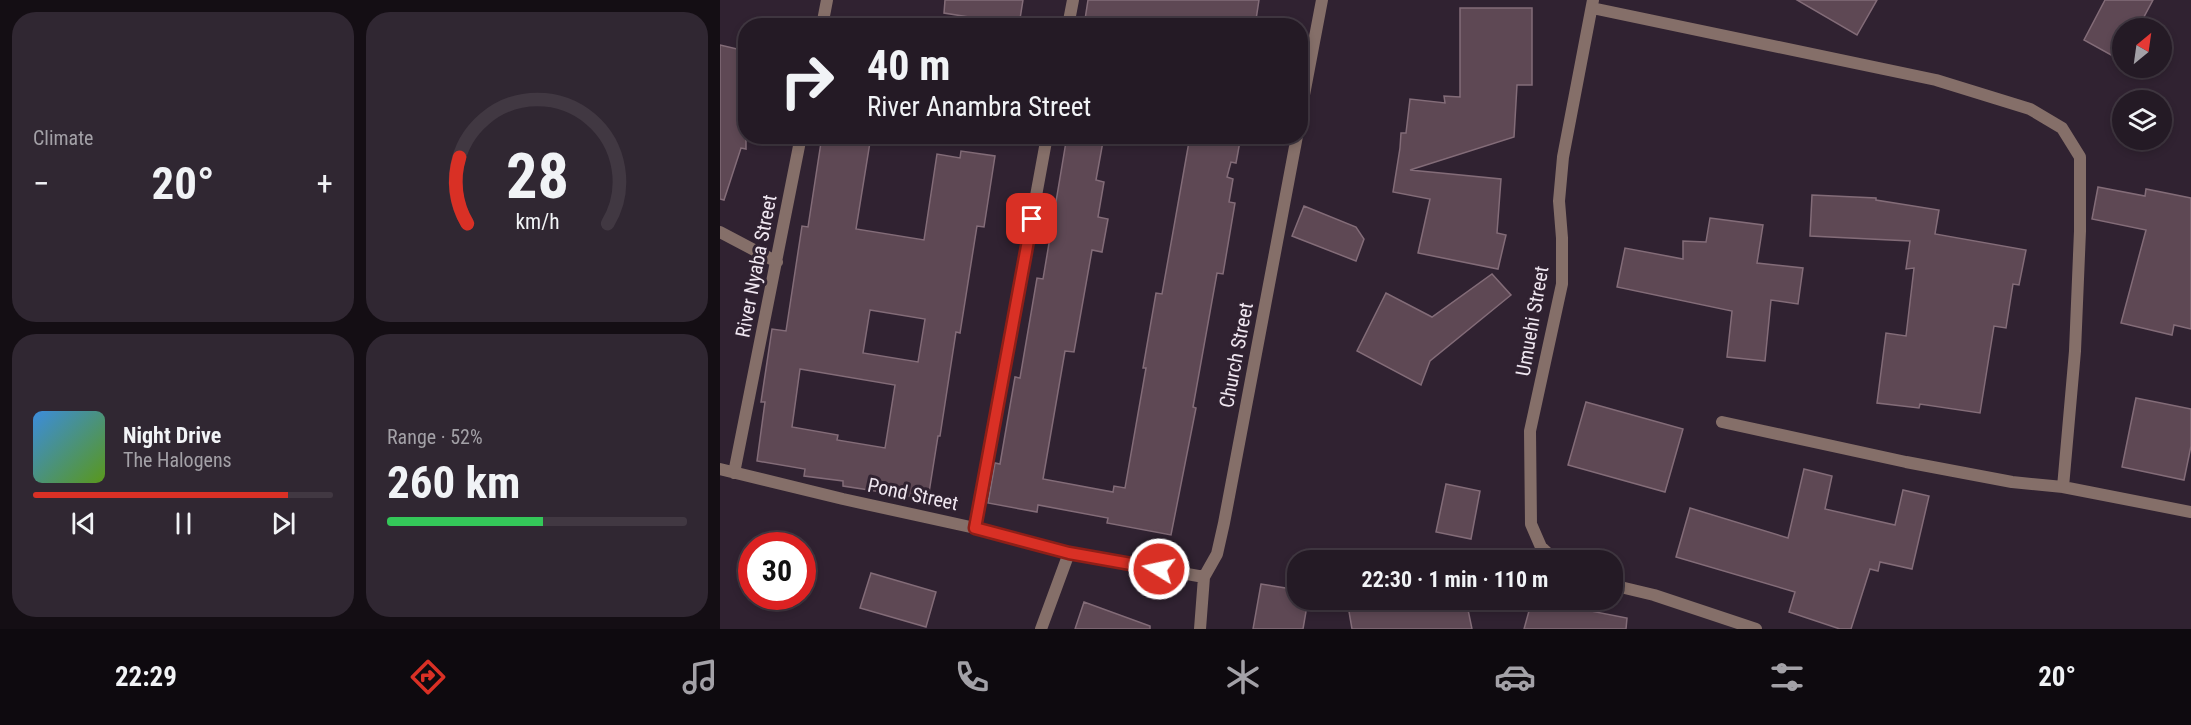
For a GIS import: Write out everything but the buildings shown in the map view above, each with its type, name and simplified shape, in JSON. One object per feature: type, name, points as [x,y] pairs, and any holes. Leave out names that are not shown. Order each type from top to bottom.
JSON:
[{"type":"street","points":[[824,18],[827,0]]},
{"type":"street","points":[[1070,18],[1073,0]]},
{"type":"street","points":[[1308,74],[1322,0]]},
{"type":"street","name":"Umuehi Street","points":[[1544,550],[1531,524],[1530,431],[1562,284],[1562,238],[1558,201],[1592,4],[1936,80],[2030,109],[2061,128],[2080,157],[2080,231],[2075,351],[2063,487]]},
{"type":"street","name":"River Nyaba Street","points":[[734,472],[799,144]]},
{"type":"street","points":[[975,528],[1046,144]]},
{"type":"street","name":"Church Street","points":[[1204,577],[1217,554],[1224,523],[1295,144]]},
{"type":"street","points":[[720,232],[777,262]]},
{"type":"street","points":[[1722,422],[1906,462],[2012,482],[2063,487],[2191,512]]},
{"type":"street","name":"Pond Street","points":[[720,469],[975,528],[1069,553],[1204,577]]},
{"type":"street","points":[[1041,629],[1069,553]]},
{"type":"street","points":[[1200,629],[1204,577]]},
{"type":"street","points":[[1623,588],[1756,629]]},
{"type":"route","points":[[1032,219],[975,528],[1069,553],[1159,569]]}]
